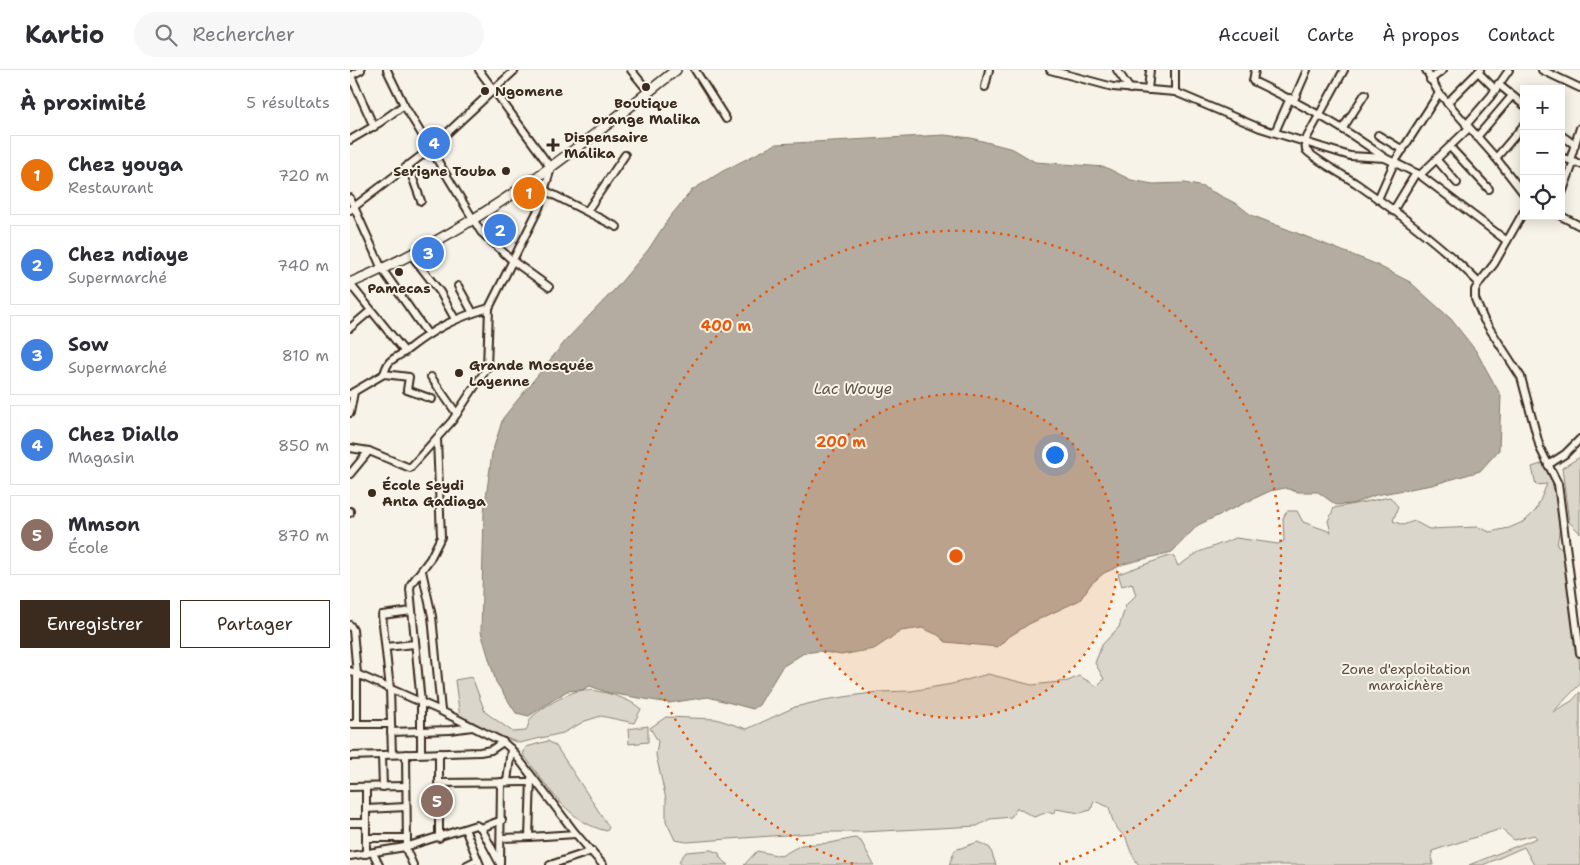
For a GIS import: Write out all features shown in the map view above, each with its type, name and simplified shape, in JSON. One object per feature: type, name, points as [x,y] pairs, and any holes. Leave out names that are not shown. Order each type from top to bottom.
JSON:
[{"type":"main road","points":[[350,284],[412,256],[473,221],[551,168],[676,70]]},
{"type":"street","points":[[361,70],[350,76],[374,127]]},
{"type":"street","points":[[387,70],[404,105],[473,221],[487,240],[549,287]]},
{"type":"street","points":[[350,448],[375,451],[410,468],[457,414],[488,366],[489,308],[546,191],[551,168],[479,70]]},
{"type":"street","points":[[352,209],[430,149],[494,91],[514,70]]},
{"type":"street","points":[[632,70],[649,92]]},
{"type":"street","points":[[695,70],[726,119]]},
{"type":"street","points":[[985,87],[989,70]]},
{"type":"street","points":[[1050,70],[1100,84],[1130,89],[1175,92],[1234,118],[1275,132],[1359,158],[1385,158]]},
{"type":"street","points":[[1118,70],[1130,89]]},
{"type":"street","points":[[1148,90],[1150,70]]},
{"type":"street","points":[[1175,70],[1175,92]]},
{"type":"street","points":[[1255,70],[1253,81],[1319,114],[1343,128],[1385,158],[1418,174],[1508,241]]},
{"type":"street","points":[[1275,132],[1307,70]]},
{"type":"street","points":[[1344,70],[1305,140],[1309,153],[1378,199],[1454,258],[1479,283]]},
{"type":"street","points":[[1426,70],[1439,93],[1496,158],[1520,189]]},
{"type":"street","points":[[1430,80],[1443,70]]},
{"type":"street","points":[[1393,211],[1418,174],[1450,147],[1509,70]]},
{"type":"street","points":[[1542,70],[1580,88]]},
{"type":"street","points":[[1447,103],[1479,71],[1497,87],[1520,102]]},
{"type":"street","points":[[1378,199],[1394,162],[1439,93]]},
{"type":"street","points":[[1343,128],[1365,94]]},
{"type":"street","points":[[1477,137],[1512,96]]},
{"type":"street","points":[[350,140],[374,127],[404,105]]},
{"type":"street","points":[[1565,186],[1575,162],[1575,145],[1580,128]]},
{"type":"street","points":[[1496,158],[1520,130]]},
{"type":"street","points":[[1378,135],[1403,150]]},
{"type":"street","points":[[1565,138],[1575,145]]},
{"type":"street","points":[[1450,147],[1489,189]]},
{"type":"street","points":[[587,211],[625,155]]},
{"type":"street","points":[[1436,159],[1457,183]]},
{"type":"street","points":[[408,165],[421,200]]},
{"type":"street","points":[[546,191],[617,228]]},
{"type":"street","points":[[350,198],[352,209],[382,270],[427,333]]},
{"type":"street","points":[[1565,218],[1578,225],[1580,216]]},
{"type":"street","points":[[1520,218],[1508,241],[1479,283],[1475,296],[1477,307],[1521,377],[1540,448],[1558,484],[1563,508],[1580,654]]},
{"type":"street","points":[[412,256],[443,297],[455,319]]},
{"type":"street","points":[[350,284],[405,352]]},
{"type":"street","points":[[458,286],[472,313]]},
{"type":"street","points":[[384,374],[389,361],[405,352],[427,333],[455,319],[489,308]]},
{"type":"street","points":[[350,328],[370,311]]},
{"type":"street","points":[[350,413],[352,393],[384,374],[409,377],[407,390],[432,399]]},
{"type":"street","points":[[431,377],[457,414]]},
{"type":"street","points":[[421,753],[421,702],[411,584],[422,571],[441,537],[437,439]]},
{"type":"street","points":[[1548,465],[1565,454],[1580,439]]},
{"type":"street","points":[[350,474],[369,451]]},
{"type":"street","points":[[422,571],[432,616],[441,711]]},
{"type":"street","points":[[392,754],[390,689],[382,614],[412,611]]},
{"type":"street","points":[[350,625],[353,630],[353,724],[391,724]]},
{"type":"street","points":[[386,647],[415,644]]},
{"type":"street","points":[[353,673],[441,711],[502,742],[511,750],[531,779],[603,865]]},
{"type":"street","points":[[392,732],[472,727]]},
{"type":"street","points":[[350,756],[486,752],[502,742]]},
{"type":"street","points":[[501,865],[504,782],[511,750]]},
{"type":"street","points":[[439,753],[439,838]]},
{"type":"street","points":[[406,754],[406,847],[413,865]]},
{"type":"street","points":[[382,755],[383,787]]},
{"type":"street","points":[[438,784],[504,782],[531,779]]},
{"type":"street","points":[[530,837],[531,779]]},
{"type":"street","points":[[350,787],[406,786]]},
{"type":"street","points":[[366,787],[366,838],[370,854],[379,865]]},
{"type":"street","points":[[366,809],[406,807]]},
{"type":"street","points":[[481,828],[502,820]]},
{"type":"street","points":[[350,823],[366,822]]},
{"type":"street","points":[[350,856],[406,847],[476,825],[481,828],[501,865]]},
{"type":"street","points":[[465,829],[478,863],[467,865]]},
{"type":"street","points":[[501,838],[576,834]]},
{"type":"street","points":[[366,838],[407,838]]},
{"type":"street","points":[[550,865],[565,863],[592,852]]},
{"type":"green space","points":[[1580,457],[1580,533],[1569,522],[1562,468]]},
{"type":"green space","name":"Zone d'exploitation maraichère","points":[[1547,462],[1561,519],[1557,546],[1564,550],[1575,617],[1578,650],[1580,684],[1553,712],[1572,701],[1580,692],[1580,865],[1534,865],[1524,847],[1483,865],[1469,865],[1537,838],[1534,835],[1514,840],[1501,829],[1432,851],[1433,865],[1139,865],[1131,852],[1126,837],[1114,824],[1109,807],[1094,801],[1091,810],[1080,813],[1056,809],[1053,814],[1048,812],[1034,817],[1017,808],[1011,817],[990,819],[977,826],[827,832],[687,842],[675,840],[666,821],[666,799],[656,755],[658,741],[650,728],[666,717],[716,719],[747,729],[795,707],[824,700],[878,692],[911,691],[952,684],[988,674],[1032,685],[1068,681],[1079,676],[1097,686],[1104,679],[1095,663],[1102,645],[1119,627],[1126,605],[1136,595],[1132,583],[1122,586],[1118,574],[1169,556],[1174,557],[1178,566],[1199,552],[1236,538],[1278,544],[1284,541],[1283,518],[1287,511],[1297,511],[1303,522],[1331,532],[1328,521],[1334,508],[1390,497],[1398,507],[1393,521],[1403,525],[1414,521],[1429,529],[1478,527],[1490,532],[1509,528],[1525,521],[1536,510],[1547,484],[1536,485],[1532,467]]},
{"type":"green space","points":[[472,677],[485,712],[513,732],[526,731],[531,718],[536,713],[556,700],[577,691],[590,690],[614,695],[629,701],[641,709],[634,723],[601,716],[585,721],[563,733],[519,743],[490,732],[468,719],[460,718],[455,680]]},
{"type":"green space","points":[[648,726],[648,742],[629,744],[628,729]]},
{"type":"green space","points":[[548,741],[556,746],[609,827],[607,831],[593,827],[569,811],[549,789],[523,754],[526,747]]},
{"type":"green space","points":[[855,838],[861,841],[874,865],[744,865],[757,851],[781,856],[801,845],[830,843]]},
{"type":"green space","points":[[978,842],[990,848],[996,865],[949,865],[955,850]]},
{"type":"green space","points":[[711,850],[719,853],[720,858],[729,865],[681,865],[679,861],[686,852]]},
{"type":"water","name":"Lac Wouye","points":[[944,135],[971,138],[1013,149],[1035,162],[1105,167],[1131,180],[1153,184],[1185,183],[1203,187],[1237,204],[1251,215],[1373,263],[1410,282],[1451,319],[1476,351],[1501,396],[1499,450],[1480,471],[1432,485],[1376,495],[1352,504],[1336,505],[1318,492],[1297,492],[1285,488],[1270,491],[1198,525],[1172,552],[1124,564],[1104,573],[1091,584],[1080,600],[1029,624],[1007,638],[998,647],[946,642],[938,635],[922,628],[901,631],[874,649],[841,655],[819,651],[804,653],[782,667],[759,705],[753,709],[708,697],[669,703],[609,693],[590,686],[582,690],[567,691],[529,716],[516,713],[496,682],[481,632],[484,512],[492,453],[503,418],[567,339],[616,288],[648,250],[669,218],[692,190],[723,171],[776,144]]},
{"type":"place","name":"Boutique orange Malika","points":[[646,87]]},
{"type":"place","name":"Ngomene","points":[[485,91]]},
{"type":"place","name":"Chez Diallo","points":[[434,143]]},
{"type":"place","name":"Dispensaire Malika","points":[[553,145]]},
{"type":"place","name":"Serigne Touba","points":[[506,171]]},
{"type":"place","name":"Chez youga","points":[[529,193]]},
{"type":"place","name":"Chez ndiaye","points":[[500,230]]},
{"type":"place","name":"Sow","points":[[428,253]]},
{"type":"place","name":"Pamecas","points":[[399,272]]},
{"type":"place","name":"Grande Mosquée Layenne","points":[[459,373]]},
{"type":"place","name":"École Seydi Anta Gadiaga","points":[[372,493]]},
{"type":"place","name":"Mmson","points":[[437,801]]}]
